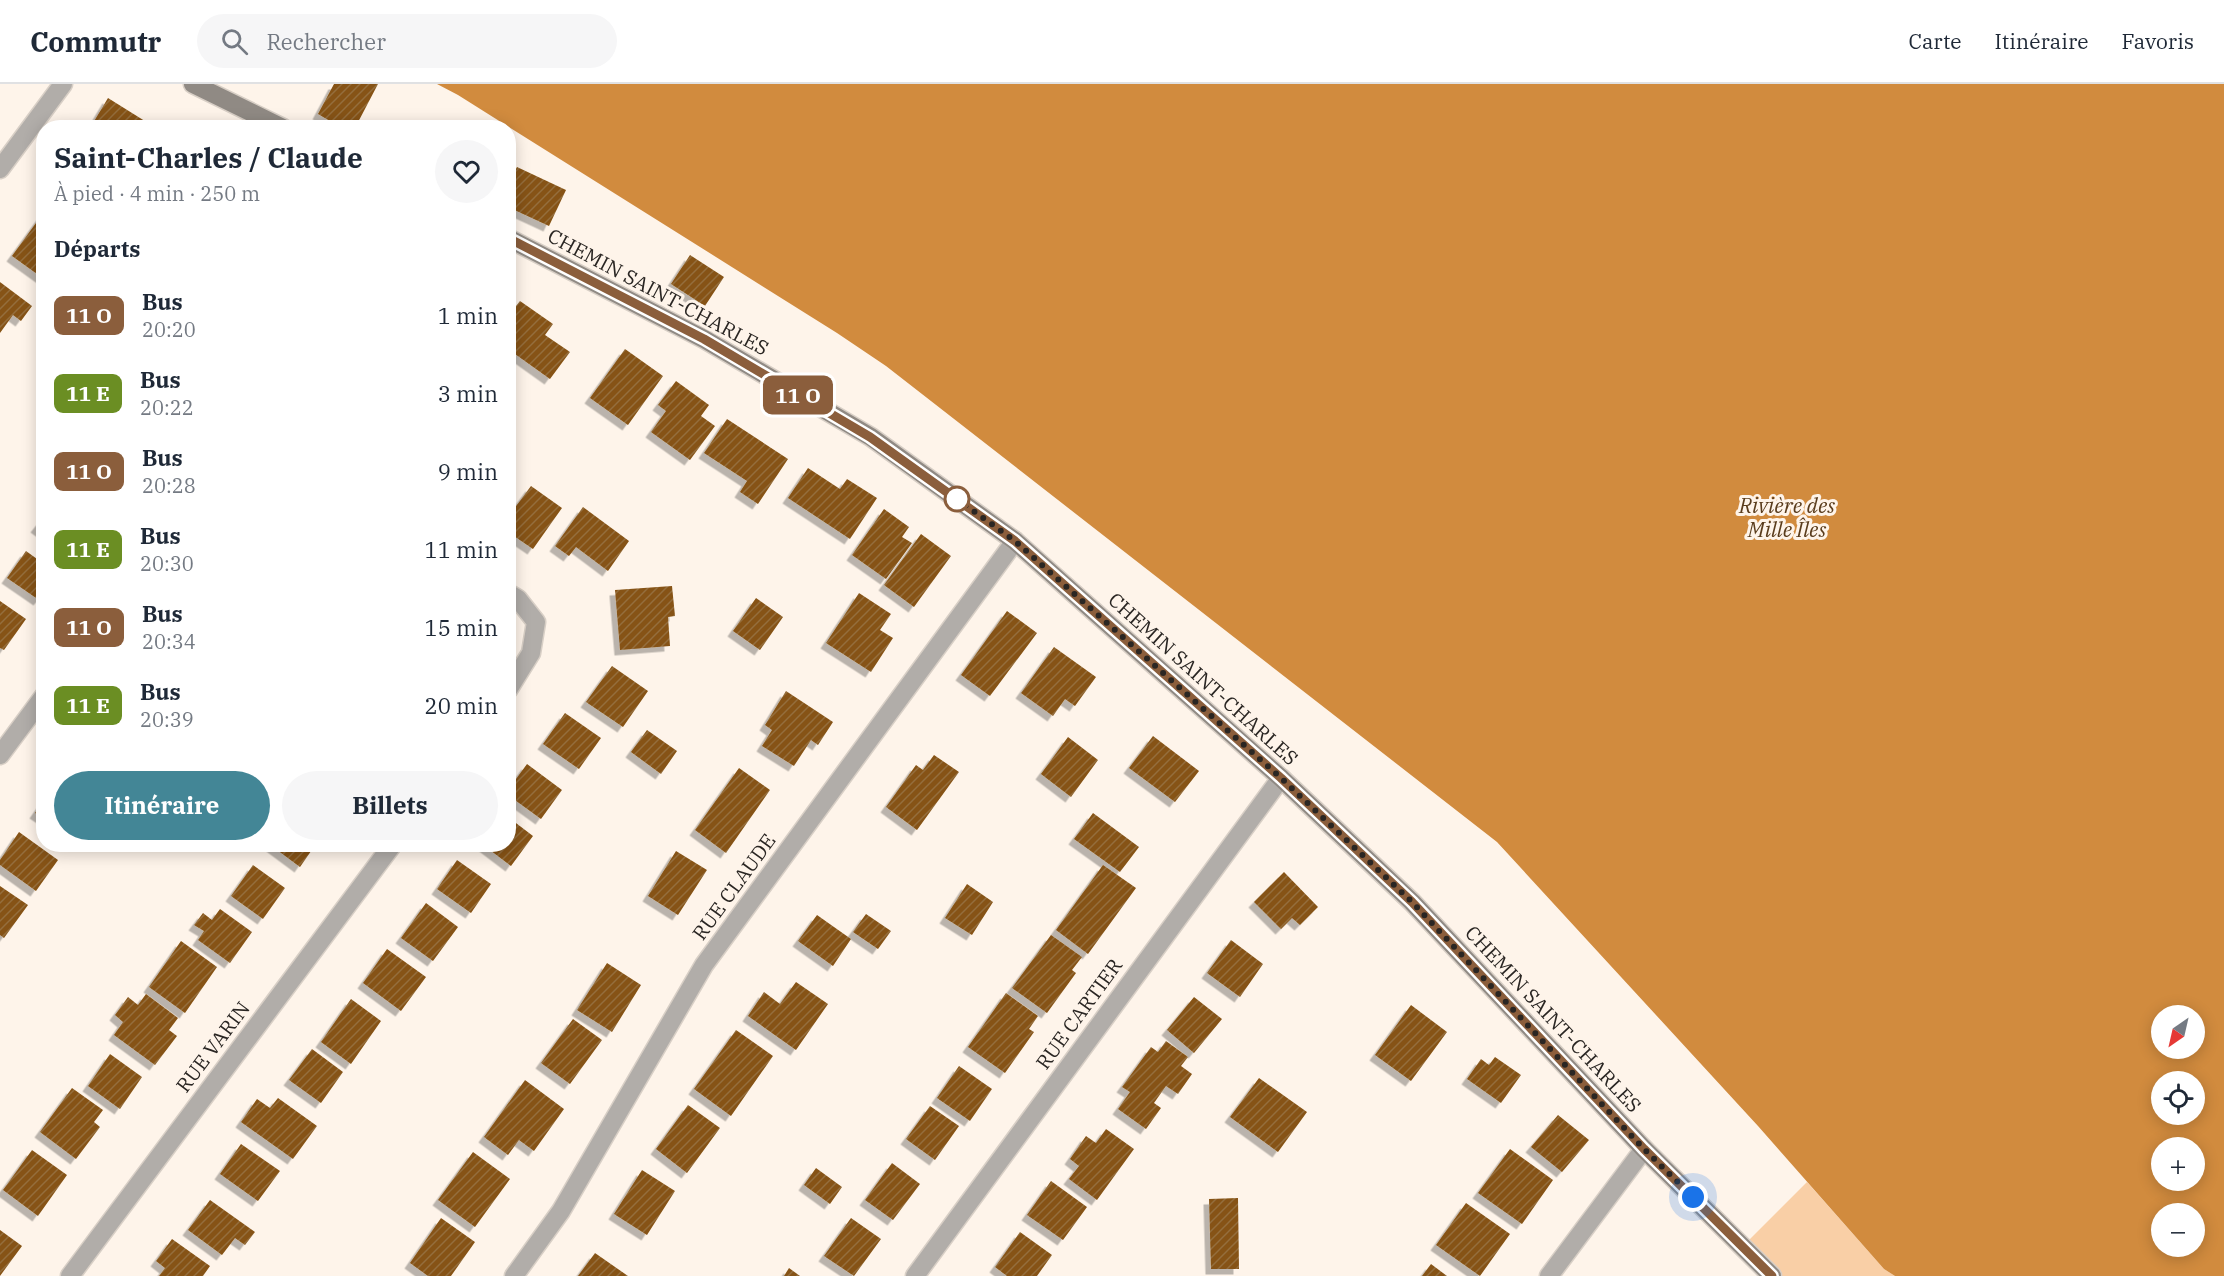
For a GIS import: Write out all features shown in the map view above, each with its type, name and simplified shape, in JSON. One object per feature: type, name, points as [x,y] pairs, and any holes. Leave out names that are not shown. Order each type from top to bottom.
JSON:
[{"type":"main road","points":[[193,84],[267,120]]},
{"type":"main road","name":"CHEMIN SAINT-CHARLES","points":[[516,242],[704,339],[870,437],[1015,541],[1281,778],[1412,902],[1644,1149],[1772,1276]]},
{"type":"street","points":[[36,120],[63,84]]},
{"type":"street","points":[[0,169],[36,120]]},
{"type":"street","name":"RUE CLAUDE","points":[[514,1276],[561,1211],[705,965],[1015,541]]},
{"type":"street","points":[[516,598],[536,622],[531,653],[516,677]]},
{"type":"street","points":[[0,755],[36,707]]},
{"type":"street","name":"RUE CARTIER","points":[[915,1276],[1281,778]]},
{"type":"street","name":"RUE VARIN","points":[[70,1276],[387,852]]},
{"type":"street","points":[[1549,1276],[1644,1149]]},
{"type":"shaded area","points":[[1807,1182],[1884,1269],[1895,1276],[1772,1276],[1743,1246]]},
{"type":"water","name":"Rivière des Mille Îles","points":[[437,84],[2224,84],[2224,1276],[1895,1276],[1884,1269],[1758,1126],[1497,842],[886,366],[516,131],[516,120],[498,120]]},
{"type":"building","points":[[334,84],[378,84],[359,120],[328,120],[318,114]]},
{"type":"building","points":[[108,98],[143,120],[95,120]]},
{"type":"building","points":[[517,167],[566,190],[549,226],[516,211]]},
{"type":"building","points":[[36,223],[36,273],[12,256]]},
{"type":"building","points":[[690,255],[724,277],[705,306],[671,284]]},
{"type":"building","points":[[0,282],[32,306],[21,321],[13,315],[0,333]]},
{"type":"building","points":[[520,301],[553,324],[545,335],[570,352],[550,379],[516,355],[516,306]]},
{"type":"building","points":[[625,349],[663,376],[628,425],[590,398]]},
{"type":"building","points":[[676,381],[709,405],[701,416],[715,426],[690,460],[651,432],[666,411],[658,405]]},
{"type":"building","points":[[727,419],[788,459],[758,504],[740,492],[747,481],[704,453]]},
{"type":"building","points":[[808,468],[840,489],[847,479],[877,498],[850,539],[788,498]]},
{"type":"building","points":[[531,486],[562,508],[533,549],[516,537],[516,506]]},
{"type":"building","points":[[583,507],[629,541],[608,571],[576,547],[569,556],[555,546]]},
{"type":"building","points":[[884,509],[909,527],[902,537],[912,543],[886,579],[852,555]]},
{"type":"building","points":[[921,534],[951,556],[914,607],[884,585]]},
{"type":"building","points":[[26,551],[36,558],[36,598],[7,578]]},
{"type":"building","points":[[672,586],[675,616],[668,617],[670,646],[620,650],[615,590]]},
{"type":"building","points":[[859,593],[891,614],[880,630],[893,638],[871,672],[826,643]]},
{"type":"building","points":[[756,598],[783,617],[760,650],[733,631]]},
{"type":"building","points":[[0,601],[26,619],[4,650],[0,648]]},
{"type":"building","points":[[1007,611],[1037,633],[990,696],[961,675]]},
{"type":"building","points":[[1054,647],[1096,677],[1075,706],[1065,699],[1053,716],[1021,693]]},
{"type":"building","points":[[612,666],[648,691],[623,727],[586,702]]},
{"type":"building","points":[[786,691],[833,722],[818,745],[811,740],[794,766],[762,746],[772,730],[765,725]]},
{"type":"building","points":[[565,713],[601,738],[579,769],[543,744]]},
{"type":"building","points":[[647,730],[677,751],[661,774],[631,752]]},
{"type":"building","points":[[1153,736],[1199,771],[1175,802],[1129,768]]},
{"type":"building","points":[[1068,737],[1098,760],[1071,797],[1041,774]]},
{"type":"building","points":[[934,755],[959,772],[917,830],[886,807],[916,765],[923,770]]},
{"type":"building","points":[[527,764],[562,790],[541,819],[516,801],[516,779]]},
{"type":"building","points":[[739,768],[770,790],[726,853],[695,830]]},
{"type":"building","points":[[1093,813],[1139,847],[1120,872],[1074,839]]},
{"type":"building","points":[[516,823],[533,836],[511,866],[493,852],[516,852]]},
{"type":"building","points":[[19,832],[36,844],[36,852],[47,852],[58,860],[36,891],[0,865],[0,860]]},
{"type":"building","points":[[676,851],[707,870],[678,915],[648,896]]},
{"type":"building","points":[[280,852],[310,852],[300,867]]},
{"type":"building","points":[[457,860],[491,884],[471,913],[437,889]]},
{"type":"building","points":[[253,865],[285,888],[263,919],[231,896]]},
{"type":"building","points":[[1103,865],[1136,888],[1088,954],[1056,930]]},
{"type":"building","points":[[1284,872],[1318,907],[1300,925],[1292,918],[1281,929],[1254,902]]},
{"type":"building","points":[[967,884],[993,902],[972,935],[945,918]]},
{"type":"building","points":[[0,886],[28,905],[4,938],[0,935]]},
{"type":"building","points":[[426,903],[458,927],[433,961],[401,938]]},
{"type":"building","points":[[220,909],[252,932],[230,963],[198,940],[204,931],[194,925],[203,913],[212,920]]},
{"type":"building","points":[[866,914],[891,931],[878,949],[853,932]]},
{"type":"building","points":[[817,915],[851,939],[833,966],[798,941]]},
{"type":"building","points":[[1051,935],[1082,957],[1072,970],[1076,973],[1047,1013],[1012,988]]},
{"type":"building","points":[[1231,940],[1263,964],[1240,997],[1207,973]]},
{"type":"building","points":[[181,941],[217,967],[185,1013],[149,987]]},
{"type":"building","points":[[387,949],[426,977],[401,1011],[363,983]]},
{"type":"building","points":[[607,963],[641,985],[612,1032],[577,1010]]},
{"type":"building","points":[[796,982],[828,1004],[796,1050],[748,1016],[764,992],[780,1004]]},
{"type":"building","points":[[1006,993],[1038,1016],[1029,1029],[1034,1032],[1005,1073],[968,1047]]},
{"type":"building","points":[[146,994],[178,1018],[169,1030],[177,1036],[155,1065],[114,1035],[123,1022],[115,1015],[128,997],[138,1005]]},
{"type":"building","points":[[1194,997],[1222,1019],[1194,1053],[1167,1030]]},
{"type":"building","points":[[351,999],[381,1021],[351,1064],[321,1042]]},
{"type":"building","points":[[1411,1005],[1447,1032],[1411,1081],[1375,1055]]},
{"type":"building","points":[[573,1019],[602,1040],[570,1084],[541,1063]]},
{"type":"building","points":[[736,1030],[773,1056],[731,1116],[694,1089]]},
{"type":"building","points":[[1166,1041],[1188,1057],[1181,1066],[1192,1074],[1178,1094],[1166,1086],[1154,1103],[1161,1108],[1146,1129],[1118,1109],[1130,1092],[1122,1087],[1151,1047],[1158,1052]]},
{"type":"building","points":[[312,1049],[343,1072],[321,1103],[289,1080]]},
{"type":"building","points":[[110,1054],[142,1077],[120,1109],[88,1086]]},
{"type":"building","points":[[1495,1057],[1521,1075],[1501,1103],[1467,1079],[1481,1059],[1489,1065]]},
{"type":"building","points":[[959,1066],[992,1089],[970,1121],[937,1098]]},
{"type":"building","points":[[1259,1078],[1307,1112],[1278,1152],[1230,1117]]},
{"type":"building","points":[[525,1080],[564,1109],[534,1151],[519,1140],[508,1155],[484,1137]]},
{"type":"building","points":[[72,1088],[103,1110],[94,1122],[100,1127],[76,1159],[40,1132]]},
{"type":"building","points":[[278,1098],[317,1126],[293,1159],[241,1122],[257,1099],[270,1108]]},
{"type":"building","points":[[688,1105],[720,1128],[687,1173],[656,1149]]},
{"type":"building","points":[[930,1106],[959,1126],[935,1160],[906,1139]]},
{"type":"building","points":[[1558,1115],[1589,1140],[1562,1172],[1531,1147]]},
{"type":"building","points":[[1106,1129],[1134,1149],[1097,1200],[1069,1179],[1079,1166],[1070,1159],[1086,1136],[1096,1143]]},
{"type":"building","points":[[241,1144],[280,1171],[258,1201],[220,1174]]},
{"type":"building","points":[[1510,1149],[1553,1180],[1522,1224],[1478,1193]]},
{"type":"building","points":[[32,1150],[67,1175],[38,1216],[3,1190]]},
{"type":"building","points":[[473,1152],[510,1179],[475,1227],[438,1200]]},
{"type":"building","points":[[892,1163],[920,1184],[893,1220],[865,1200]]},
{"type":"building","points":[[816,1168],[842,1187],[830,1204],[804,1185]]},
{"type":"building","points":[[642,1170],[675,1191],[647,1235],[614,1214]]},
{"type":"building","points":[[1051,1181],[1087,1207],[1063,1240],[1027,1215]]},
{"type":"building","points":[[1238,1198],[1239,1269],[1211,1269],[1209,1199]]},
{"type":"building","points":[[210,1200],[255,1232],[245,1245],[235,1238],[222,1255],[188,1230]]},
{"type":"building","points":[[1466,1203],[1510,1234],[1480,1276],[1436,1245]]},
{"type":"building","points":[[441,1218],[475,1242],[451,1276],[428,1276],[410,1263]]},
{"type":"building","points":[[851,1218],[881,1239],[854,1276],[824,1256]]},
{"type":"building","points":[[0,1230],[22,1246],[0,1276]]},
{"type":"building","points":[[1020,1232],[1052,1255],[1037,1276],[1007,1276],[995,1267]]},
{"type":"building","points":[[172,1239],[210,1266],[203,1276],[159,1276],[165,1268],[156,1261]]},
{"type":"building","points":[[595,1253],[628,1276],[578,1276]]},
{"type":"building","points":[[1431,1264],[1447,1276],[1422,1276]]},
{"type":"building","points":[[789,1268],[800,1276],[784,1276]]},
{"type":"bus line","points":[[516,242],[704,339],[870,437],[1015,541],[1281,778],[1412,902],[1644,1149],[1772,1276]]},
{"type":"route","points":[[957,499],[1015,541],[1281,778],[1412,902],[1644,1149],[1693,1197]]}]
